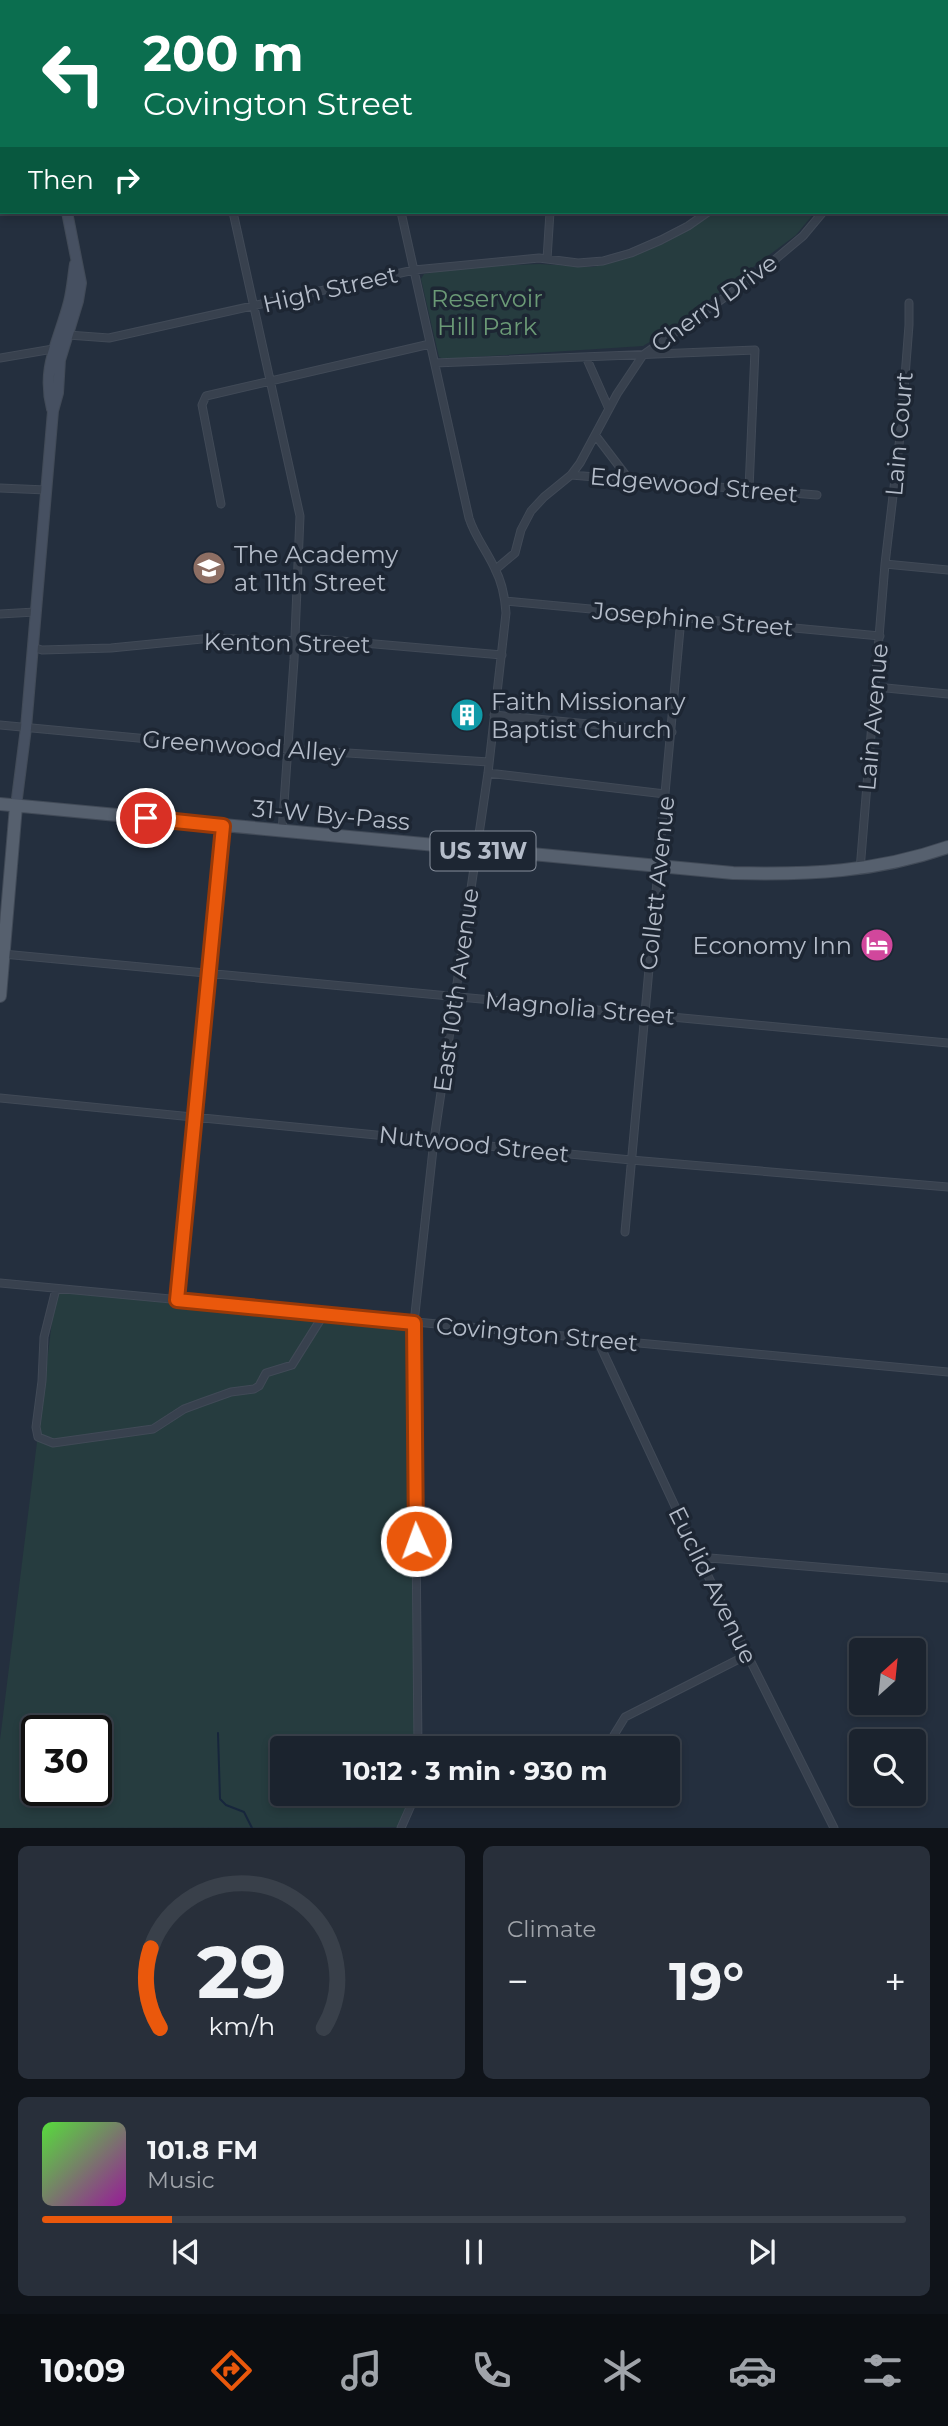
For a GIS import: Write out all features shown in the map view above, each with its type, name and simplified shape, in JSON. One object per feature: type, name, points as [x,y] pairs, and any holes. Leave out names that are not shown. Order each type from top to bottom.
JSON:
[{"type":"main road","name":"31-W By-Pass","points":[[0,804],[733,873],[790,875],[860,870],[920,857],[948,847]]},
{"type":"main road","points":[[0,996],[16,806]]},
{"type":"street","points":[[16,806],[26,727],[53,411],[58,393],[63,336],[76,258],[67,214]]},
{"type":"street","points":[[233,214],[300,516],[282,832]]},
{"type":"street","name":"East 10th Avenue","points":[[401,214],[469,518],[474,535],[496,569],[505,601],[506,627],[488,773],[434,1140],[414,1323],[418,1736]]},
{"type":"street","points":[[547,259],[550,214]]},
{"type":"street","name":"High Street","points":[[63,336],[109,338],[414,270],[547,259],[578,263],[622,256],[679,231],[705,214]]},
{"type":"street","name":"Cherry Drive","points":[[496,569],[515,553],[525,520],[531,511],[571,475],[643,355],[759,273],[803,236],[820,214]]},
{"type":"street","name":"Lain Court","points":[[886,564],[901,428],[909,303]]},
{"type":"street","points":[[53,411],[48,393],[50,360],[53,349],[63,336]]},
{"type":"street","points":[[220,504],[202,400],[211,395],[430,344]]},
{"type":"street","points":[[0,358],[53,349]]},
{"type":"street","points":[[435,363],[754,350],[749,489]]},
{"type":"street","points":[[586,357],[609,409]]},
{"type":"street","points":[[596,436],[628,478]]},
{"type":"street","name":"Edgewood Street","points":[[571,475],[817,495]]},
{"type":"street","points":[[0,488],[46,490]]},
{"type":"street","points":[[886,564],[948,570]]},
{"type":"street","name":"Lain Avenue","points":[[860,870],[886,564]]},
{"type":"street","name":"Josephine Street","points":[[505,601],[880,636]]},
{"type":"street","points":[[0,614],[35,612]]},
{"type":"street","name":"Collett Avenue","points":[[625,1232],[681,618]]},
{"type":"street","name":"Kenton Street","points":[[32,646],[42,650],[111,648],[212,638],[306,638],[502,656]]},
{"type":"street","points":[[876,687],[948,694]]},
{"type":"street","points":[[494,715],[672,732]]},
{"type":"street","name":"Greenwood Alley","points":[[0,726],[117,737],[489,762]]},
{"type":"street","points":[[488,773],[665,794]]},
{"type":"street","points":[[177,1300],[223,826]]},
{"type":"street","name":"Magnolia Street","points":[[2,962],[208,974],[948,1043]]},
{"type":"street","name":"Nutwood Street","points":[[0,1098],[631,1160],[948,1187]]},
{"type":"street","name":"Covington Street","points":[[0,1283],[948,1372]]},
{"type":"street","points":[[56,1289],[45,1331],[36,1427],[38,1437],[53,1444],[153,1429],[184,1409],[231,1392],[254,1390],[266,1373],[292,1365],[324,1314]]},
{"type":"street","name":"Euclid Avenue","points":[[597,1339],[698,1557],[834,1828]]},
{"type":"street","points":[[698,1557],[948,1578]]},
{"type":"street","points":[[614,1736],[625,1717],[747,1655]]},
{"type":"street","points":[[401,1828],[410,1806]]},
{"type":"green space","name":"Reservoir Hill Park","points":[[712,214],[813,214],[796,235],[666,332],[643,346],[444,359],[439,357],[421,279],[424,274],[487,266],[539,264],[593,267],[628,258],[663,244]]},
{"type":"green space","points":[[56,1289],[414,1323],[414,1736],[270,1736],[270,1806],[408,1806],[398,1827],[0,1828],[0,1740]]},
{"type":"waterway","points":[[218,1733],[220,1799],[226,1805],[244,1812],[252,1828]]},
{"type":"place","name":"The Academy at 11th Street","points":[[209,568]]},
{"type":"place","name":"Faith Missionary Baptist Church","points":[[467,715]]},
{"type":"place","name":"Economy Inn","points":[[877,945]]},
{"type":"route","points":[[146,818],[223,826],[177,1300],[414,1323],[416,1541]]}]
